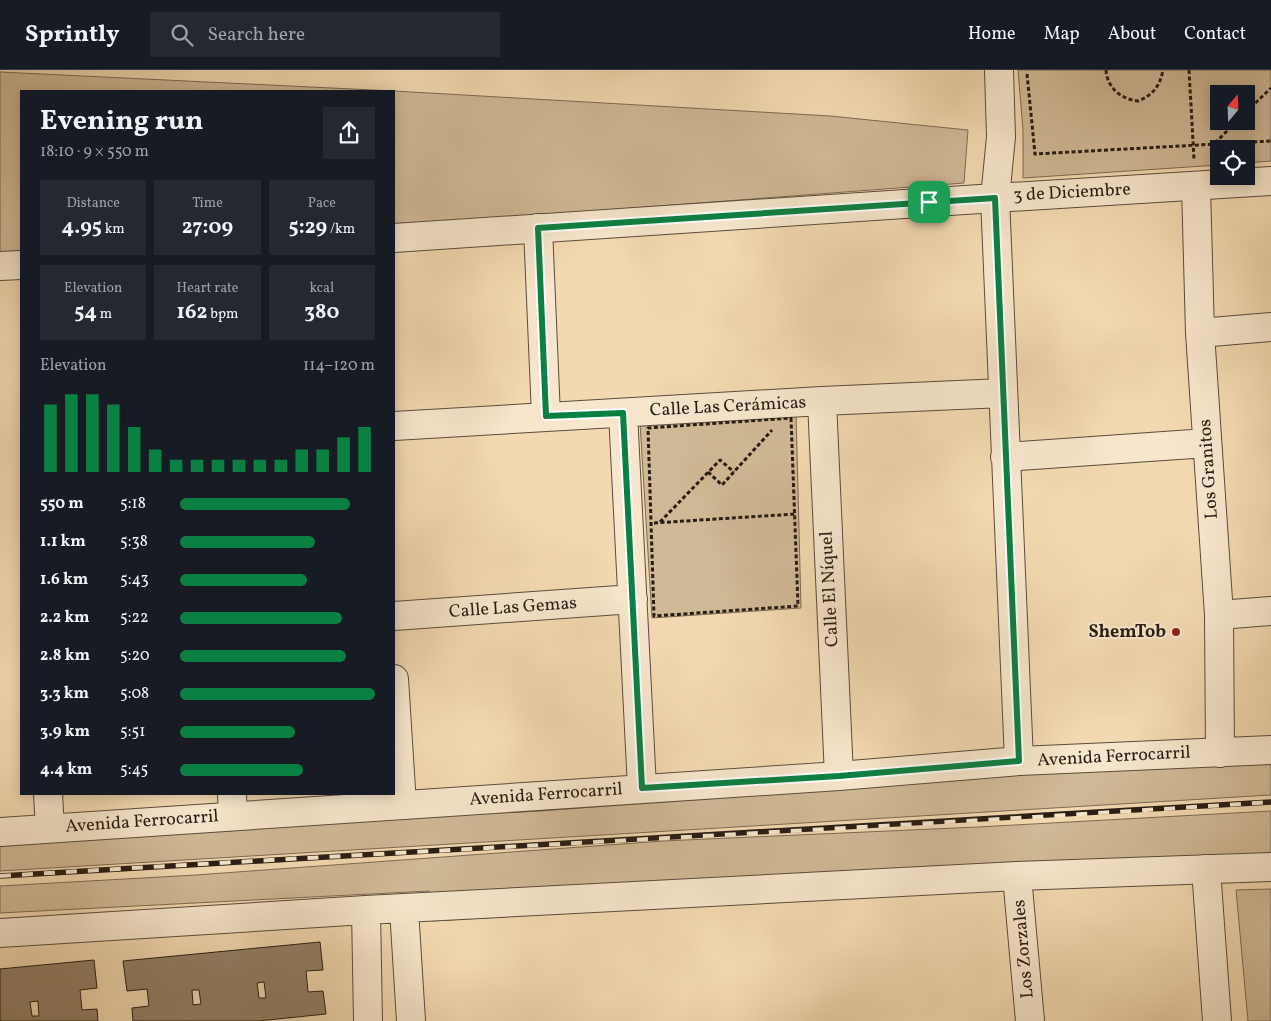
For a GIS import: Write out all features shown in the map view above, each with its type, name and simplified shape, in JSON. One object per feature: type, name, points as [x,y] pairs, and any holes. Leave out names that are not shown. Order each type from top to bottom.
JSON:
[{"type":"street","points":[[999,70],[1001,137],[995,198],[1019,761]]},
{"type":"street","name":"3 de Diciembre","points":[[395,238],[1271,181]]},
{"type":"street","name":"Los Granitos","points":[[1196,186],[1200,333],[1219,615],[1220,752]]},
{"type":"street","points":[[538,228],[546,416]]},
{"type":"street","points":[[0,266],[20,265]]},
{"type":"street","points":[[1200,333],[1271,327]]},
{"type":"street","name":"Calle Las Cerámicas","points":[[395,426],[822,401],[1003,393]]},
{"type":"street","name":"Calle El Níquel","points":[[822,401],[839,776]]},
{"type":"street","points":[[623,413],[642,788]]},
{"type":"street","points":[[1006,457],[1207,444]]},
{"type":"street","name":"Calle Las Gemas","points":[[395,616],[632,599]]},
{"type":"street","points":[[1219,615],[1271,611]]},
{"type":"street","points":[[395,695],[402,805]]},
{"type":"street","name":"Avenida Ferrocarril","points":[[0,832],[50,828],[233,805],[402,805],[839,776],[1019,761],[1271,750]]},
{"type":"street","points":[[48,795],[50,828]]},
{"type":"street","points":[[0,933],[366,910],[1017,876],[1271,867]]},
{"type":"street","points":[[1206,869],[1217,1021]]},
{"type":"street","name":"Los Zorzales","points":[[1017,876],[1030,1021]]},
{"type":"street","points":[[404,909],[411,1021]]},
{"type":"street","points":[[366,910],[368,1021]]},
{"type":"path","points":[[1027,70],[1036,154],[1210,144]]},
{"type":"path","points":[[1106,70],[1108,81],[1116,92],[1138,101],[1155,91],[1161,81],[1164,70]]},
{"type":"path","points":[[1188,70],[1196,186]]},
{"type":"path","points":[[1255,103],[1271,88]]},
{"type":"path","points":[[1218,140],[1228,130]]},
{"type":"path","points":[[1255,142],[1271,141]]},
{"type":"path","points":[[708,472],[722,485],[783,418]]},
{"type":"path","points":[[783,418],[791,418],[798,606],[654,616],[648,428],[783,418]]},
{"type":"path","points":[[659,523],[720,460],[734,472]]},
{"type":"path","points":[[651,523],[795,514]]},
{"type":"shaded area","points":[[1018,70],[1271,70],[1271,161],[1255,162],[1255,140],[1210,140],[1210,166],[1023,178],[1023,130]]},
{"type":"shaded area","points":[[0,72],[372,90],[20,90],[20,255],[0,256]]},
{"type":"shaded area","points":[[395,91],[830,116],[968,130],[964,183],[395,226]]},
{"type":"shaded area","points":[[796,412],[801,608],[652,618],[640,423]]},
{"type":"shaded area","points":[[1271,760],[1271,795],[0,871],[0,841],[361,819],[540,811],[1019,774]]},
{"type":"shaded area","points":[[1271,811],[1271,858],[1002,888],[432,921],[429,891],[0,913],[0,886],[196,875],[663,841],[978,827]]},
{"type":"shaded area","points":[[1271,889],[1271,1021],[1248,1021],[1236,890]]},
{"type":"building","points":[[320,942],[323,970],[306,971],[308,992],[323,991],[326,1014],[258,1021],[133,1021],[132,1008],[149,1006],[147,989],[127,991],[123,961]],"holes":[[[264,982],[266,998],[259,998],[257,983]],[[192,990],[199,990],[201,1004],[193,1005]]]},
{"type":"building","points":[[94,960],[97,988],[80,990],[82,1010],[97,1009],[98,1021],[0,1021],[0,969]],"holes":[[[38,1001],[39,1016],[32,1016],[30,1002]]]},
{"type":"railway","points":[[0,876],[954,822],[1271,802]]},
{"type":"place","name":"ShemTob","points":[[1176,632]]},
{"type":"route","points":[[995,198],[1019,761],[839,776],[642,788],[623,413],[546,416],[538,228],[929,202],[995,198]]}]
